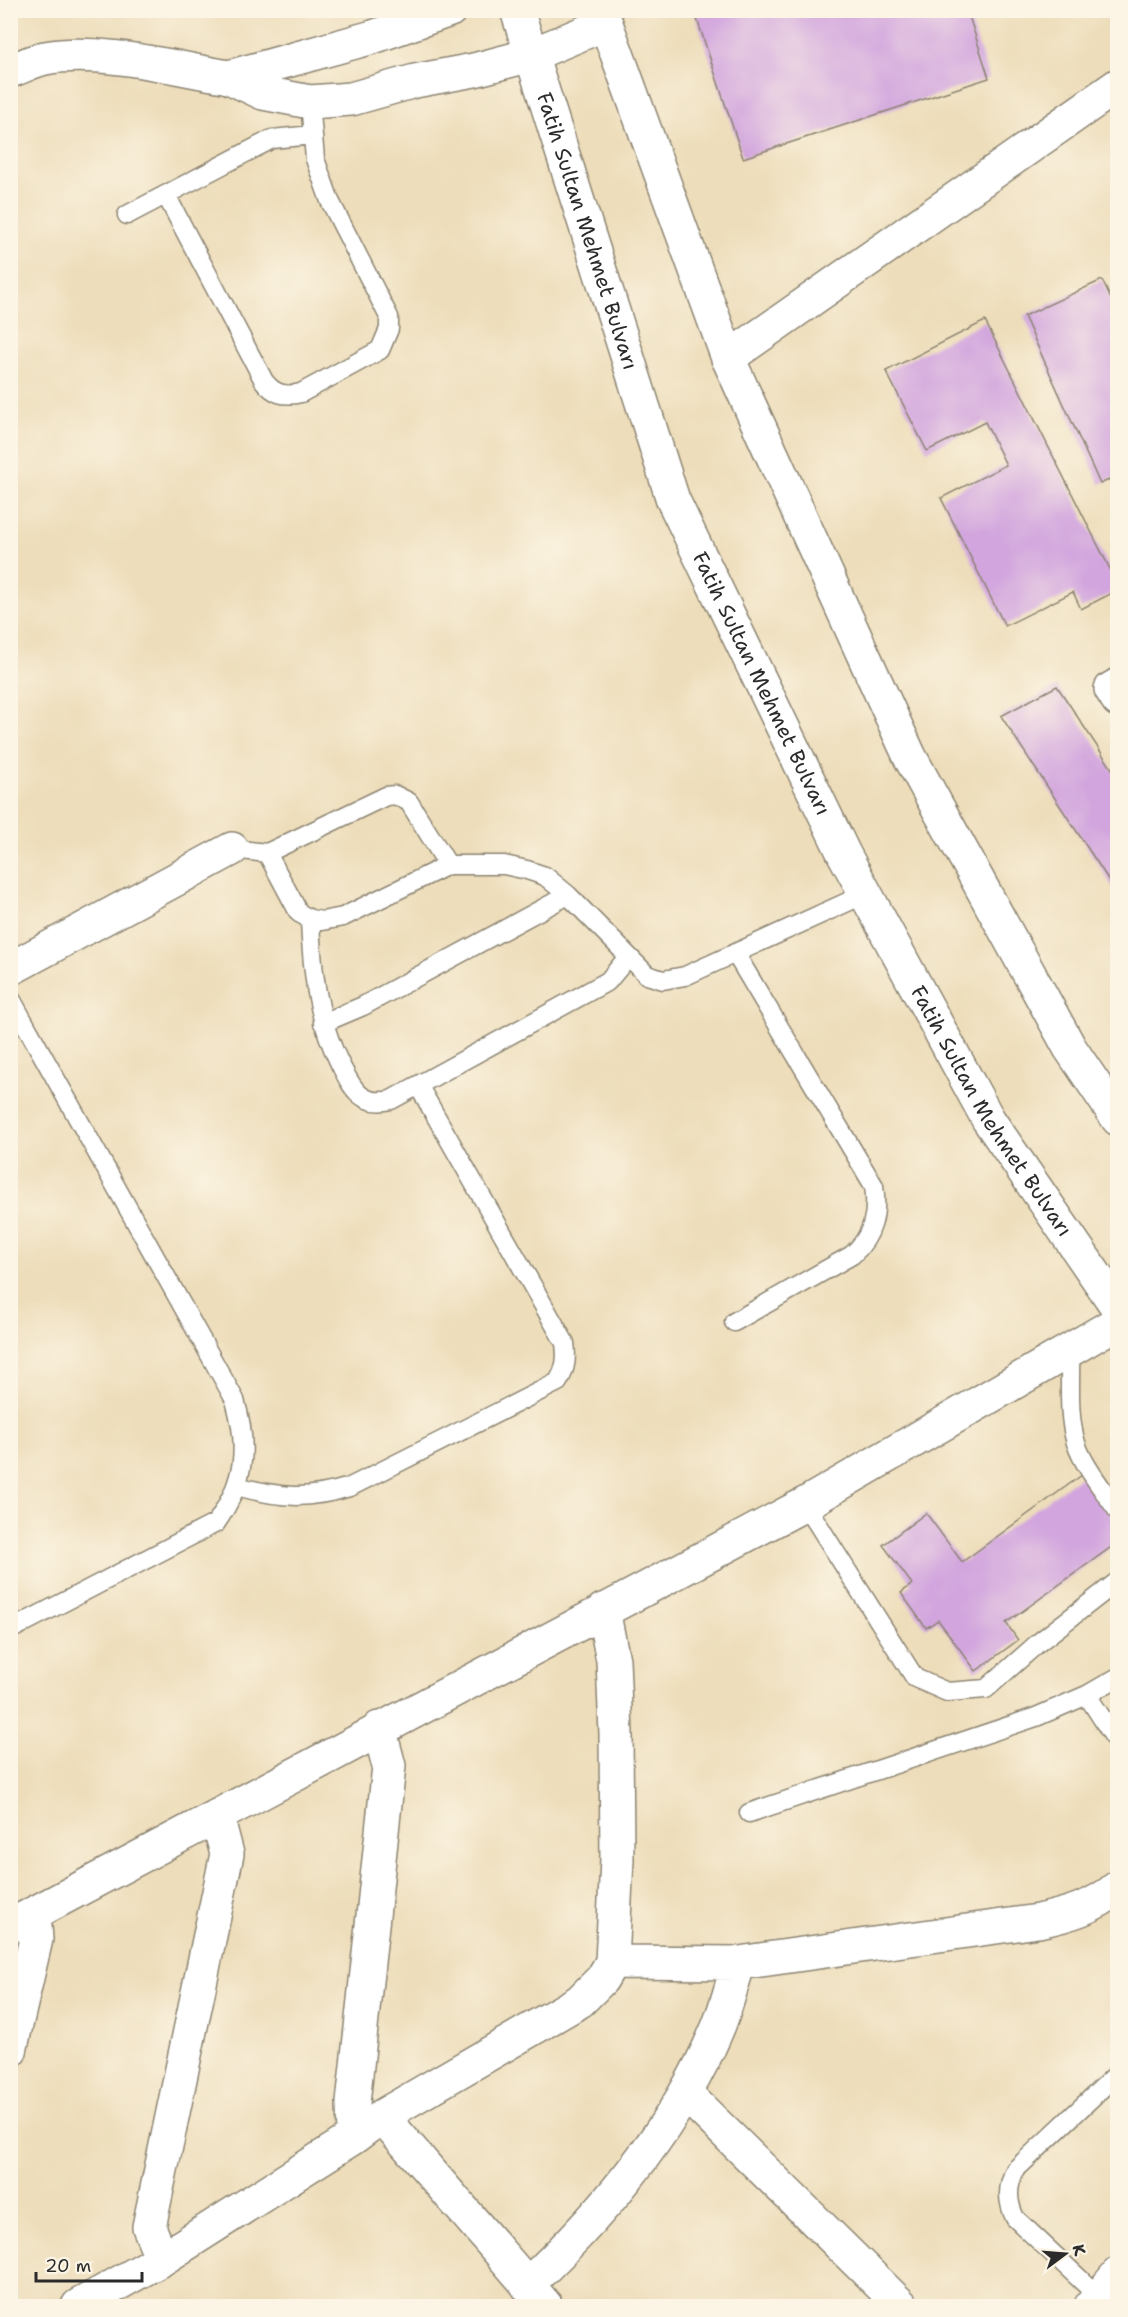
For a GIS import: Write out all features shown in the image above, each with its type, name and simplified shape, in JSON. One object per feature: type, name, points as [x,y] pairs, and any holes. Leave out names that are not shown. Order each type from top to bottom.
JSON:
[{"type":"main road","points":[[229,77],[373,37],[450,10]]},
{"type":"main road","name":"Fatih Sultan Mehmet Bulvarı","points":[[517,10],[673,500],[865,894],[988,1119],[1118,1308]]},
{"type":"main road","points":[[10,71],[44,58],[77,56],[124,59],[229,77],[263,93],[310,102],[351,99],[415,81],[474,70],[531,55],[603,17],[728,358],[910,757],[1070,1048],[1118,1119]]},
{"type":"main road","points":[[728,358],[1118,85]]},
{"type":"main road","points":[[1118,685],[1111,689],[1118,700]]},
{"type":"main road","points":[[10,969],[232,849]]},
{"type":"main road","points":[[10,2050],[36,1939],[22,1919],[805,1504],[1118,1322]]},
{"type":"main road","points":[[78,2307],[162,2259],[354,2137],[382,2116],[580,2001],[602,1979],[612,1962],[617,1859],[613,1660],[603,1610]]},
{"type":"main road","points":[[354,2137],[353,2103],[389,1766],[379,1728]]},
{"type":"main road","points":[[162,2259],[149,2227],[227,1854],[217,1816]]},
{"type":"main road","points":[[612,1962],[739,1963],[1038,1921],[1071,1915],[1118,1887]]},
{"type":"main road","points":[[382,2116],[536,2296],[570,2245],[628,2178],[686,2094],[717,2030],[739,1963]]},
{"type":"main road","points":[[686,2094],[902,2307]]},
{"type":"lane","points":[[166,195],[264,381],[271,390],[280,395],[290,396],[301,393],[380,350],[389,329],[385,306],[330,201],[315,159],[310,102]]},
{"type":"lane","points":[[127,215],[272,139],[313,135]]},
{"type":"lane","points":[[232,849],[267,853],[386,796],[395,795],[409,802],[448,865]]},
{"type":"lane","points":[[267,853],[299,913],[310,919],[322,921],[333,921],[448,865],[504,865],[527,870],[545,876],[568,895],[647,975],[663,980],[674,979],[865,894]]},
{"type":"lane","points":[[323,1023],[363,1006],[568,895]]},
{"type":"lane","points":[[310,919],[311,965],[323,1023],[332,1048],[353,1089],[358,1094],[374,1101],[391,1100],[608,981],[628,957]]},
{"type":"lane","points":[[734,1322],[852,1255],[870,1234],[877,1204],[874,1186],[735,953]]},
{"type":"lane","points":[[10,997],[235,1400],[244,1443],[237,1486],[216,1523],[10,1630]]},
{"type":"lane","points":[[237,1486],[268,1495],[291,1497],[313,1496],[350,1487],[558,1382],[563,1373],[567,1353],[565,1343],[418,1085]]},
{"type":"lane","points":[[1070,1350],[1071,1416],[1077,1445],[1118,1511]]},
{"type":"lane","points":[[805,1504],[915,1678],[947,1692],[986,1689],[1038,1643],[1118,1581]]},
{"type":"lane","points":[[749,1813],[1036,1717],[1087,1695],[1118,1677]]},
{"type":"lane","points":[[1087,1695],[1118,1743]]},
{"type":"lane","points":[[1102,2292],[1015,2218],[1009,2205],[1008,2190],[1015,2170],[1118,2073]]},
{"type":"building","points":[[694,10],[967,10],[989,78],[743,158]]},
{"type":"building","points":[[1102,280],[1118,314],[1118,476],[1100,484],[1024,316]]},
{"type":"building","points":[[985,321],[1118,585],[1118,590],[1081,609],[1073,592],[1005,626],[941,498],[1006,465],[985,422],[927,451],[886,371]]},
{"type":"building","points":[[1057,686],[1118,778],[1118,896],[1001,716]]},
{"type":"building","points":[[1082,1475],[1118,1524],[1118,1542],[1006,1623],[1018,1640],[976,1671],[938,1620],[926,1628],[901,1593],[912,1584],[883,1545],[926,1513],[962,1562]]}]
